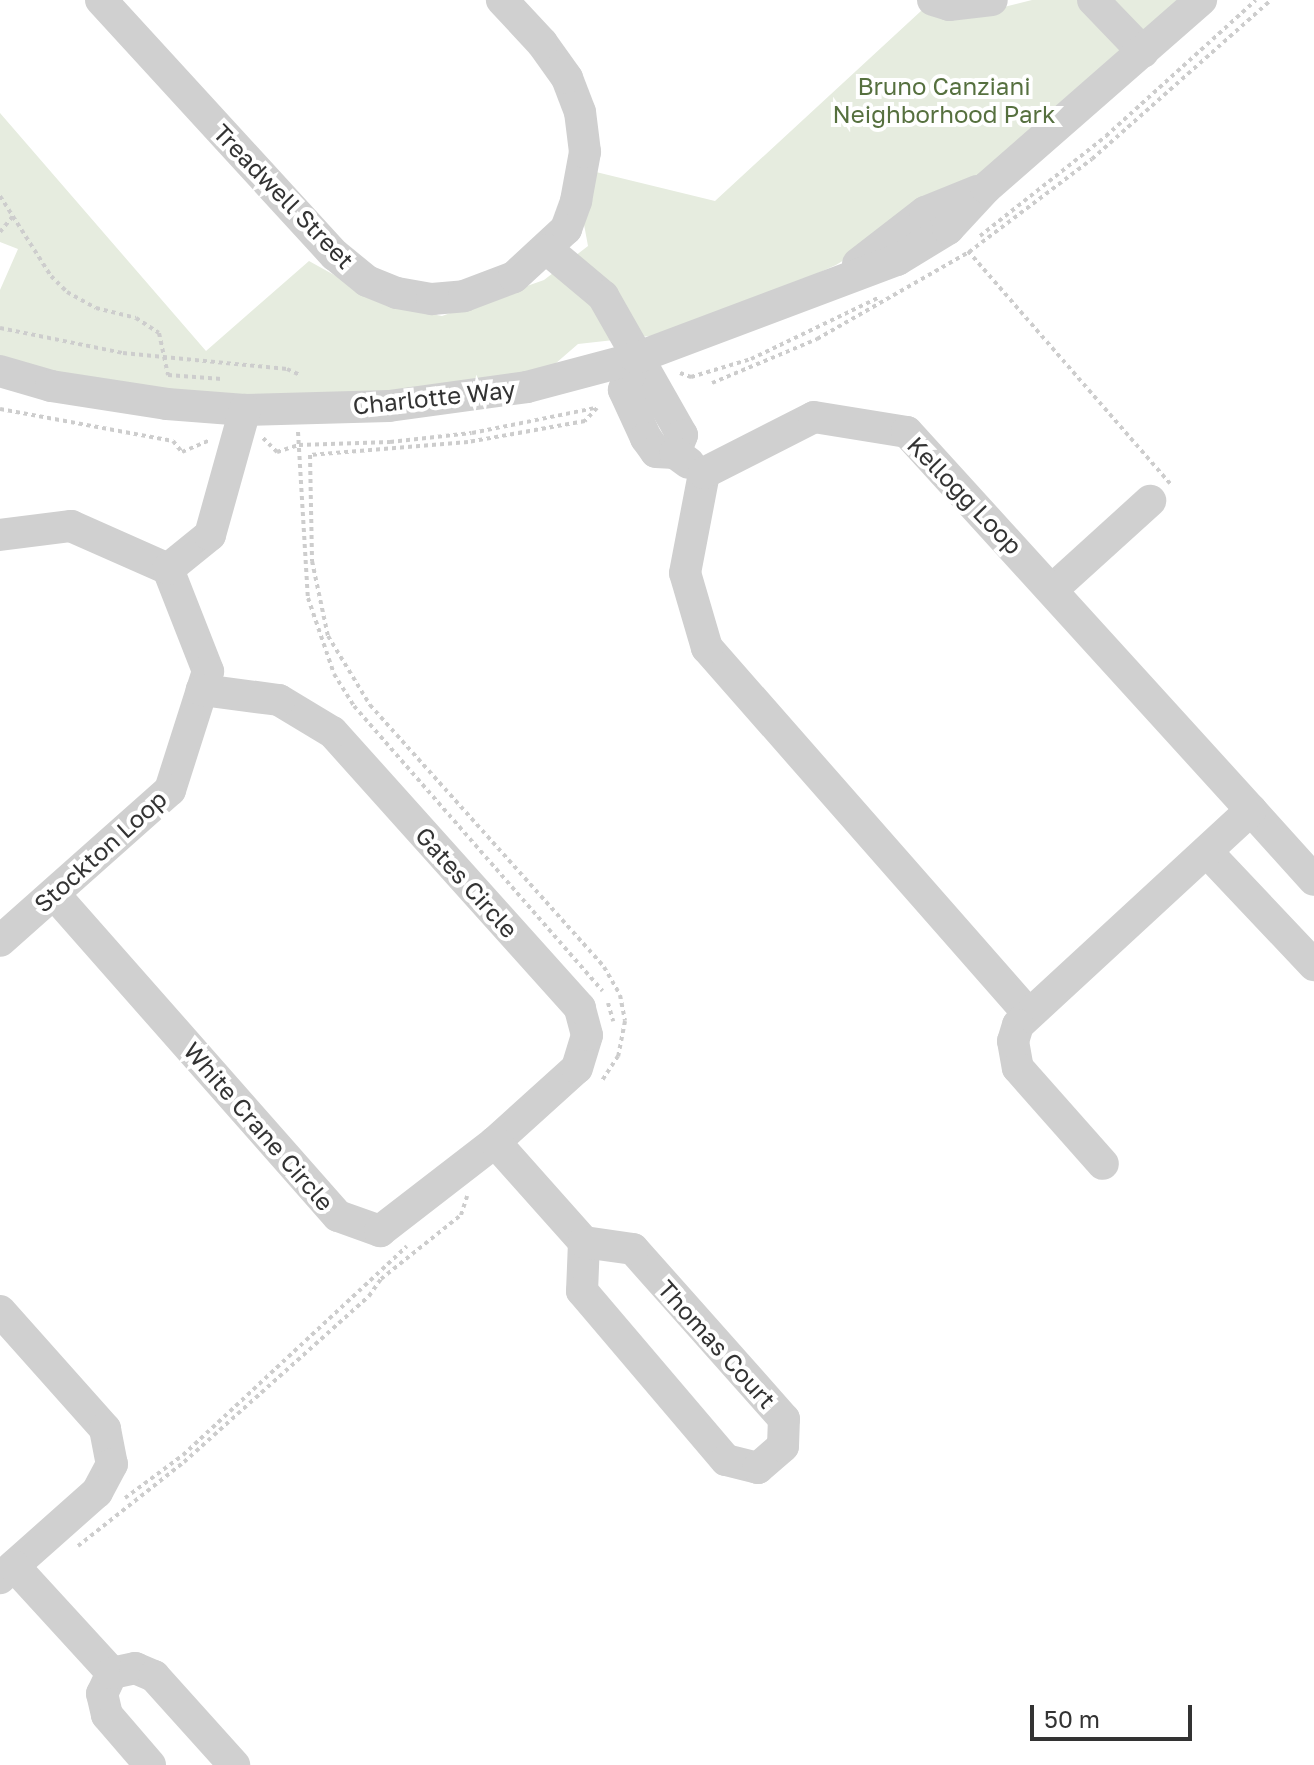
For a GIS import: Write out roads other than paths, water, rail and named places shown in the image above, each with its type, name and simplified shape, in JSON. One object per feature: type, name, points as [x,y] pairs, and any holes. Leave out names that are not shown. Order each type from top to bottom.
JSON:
[{"type":"street","name":"Treadwell Street","points":[[101,0],[335,255],[367,281],[397,293],[432,299],[464,296],[514,277],[548,250],[566,229],[576,201],[585,152],[580,112],[550,55],[502,0]]},
{"type":"street","points":[[933,0],[949,5],[992,0]]},
{"type":"street","points":[[1093,0],[1143,52]]},
{"type":"street","name":"Charlotte Way","points":[[0,371],[167,404],[241,395],[294,395],[389,406],[527,387],[636,358],[756,316],[853,274],[897,260],[948,229],[986,188],[1201,0]]},
{"type":"street","name":"Charlotte Way","points":[[853,274],[861,259],[925,212],[986,188]]},
{"type":"street","points":[[548,250],[603,296],[636,358],[660,390],[682,435],[675,453]]},
{"type":"street","points":[[636,358],[624,390],[656,452],[675,453],[704,473],[685,573],[707,648],[1027,1012]]},
{"type":"street","points":[[0,535],[71,526],[168,569],[210,535],[241,395]]},
{"type":"street","name":"Kellogg Loop","points":[[704,473],[814,417],[907,432],[1054,588],[1314,880]]},
{"type":"street","points":[[1054,588],[1150,501]]},
{"type":"street","name":"Stockton Loop","points":[[0,941],[170,790],[208,671],[168,569]]},
{"type":"street","name":"Gates Circle","points":[[202,690],[279,700],[332,732],[580,1008],[587,1035],[577,1068],[495,1142]]},
{"type":"street","points":[[1103,1164],[1018,1068],[1013,1041],[1027,1012],[1209,854],[1251,810]]},
{"type":"street","points":[[1209,854],[1314,965]]},
{"type":"street","name":"White Crane Circle","points":[[54,894],[338,1216],[380,1231],[495,1142]]},
{"type":"street","points":[[495,1142],[584,1242]]},
{"type":"street","name":"Thomas Court","points":[[584,1242],[633,1249],[784,1419],[783,1446],[758,1468],[726,1460],[582,1291],[584,1242]]},
{"type":"street","points":[[0,1311],[105,1429],[112,1464],[97,1492],[7,1572],[112,1673]]},
{"type":"street","points":[[112,1673],[135,1668],[154,1676],[234,1765]]},
{"type":"street","points":[[112,1673],[102,1694],[107,1715],[150,1765]]},
{"type":"park label","name":"Bruno Canziani Neighborhood Park","points":[[944,100]]}]
